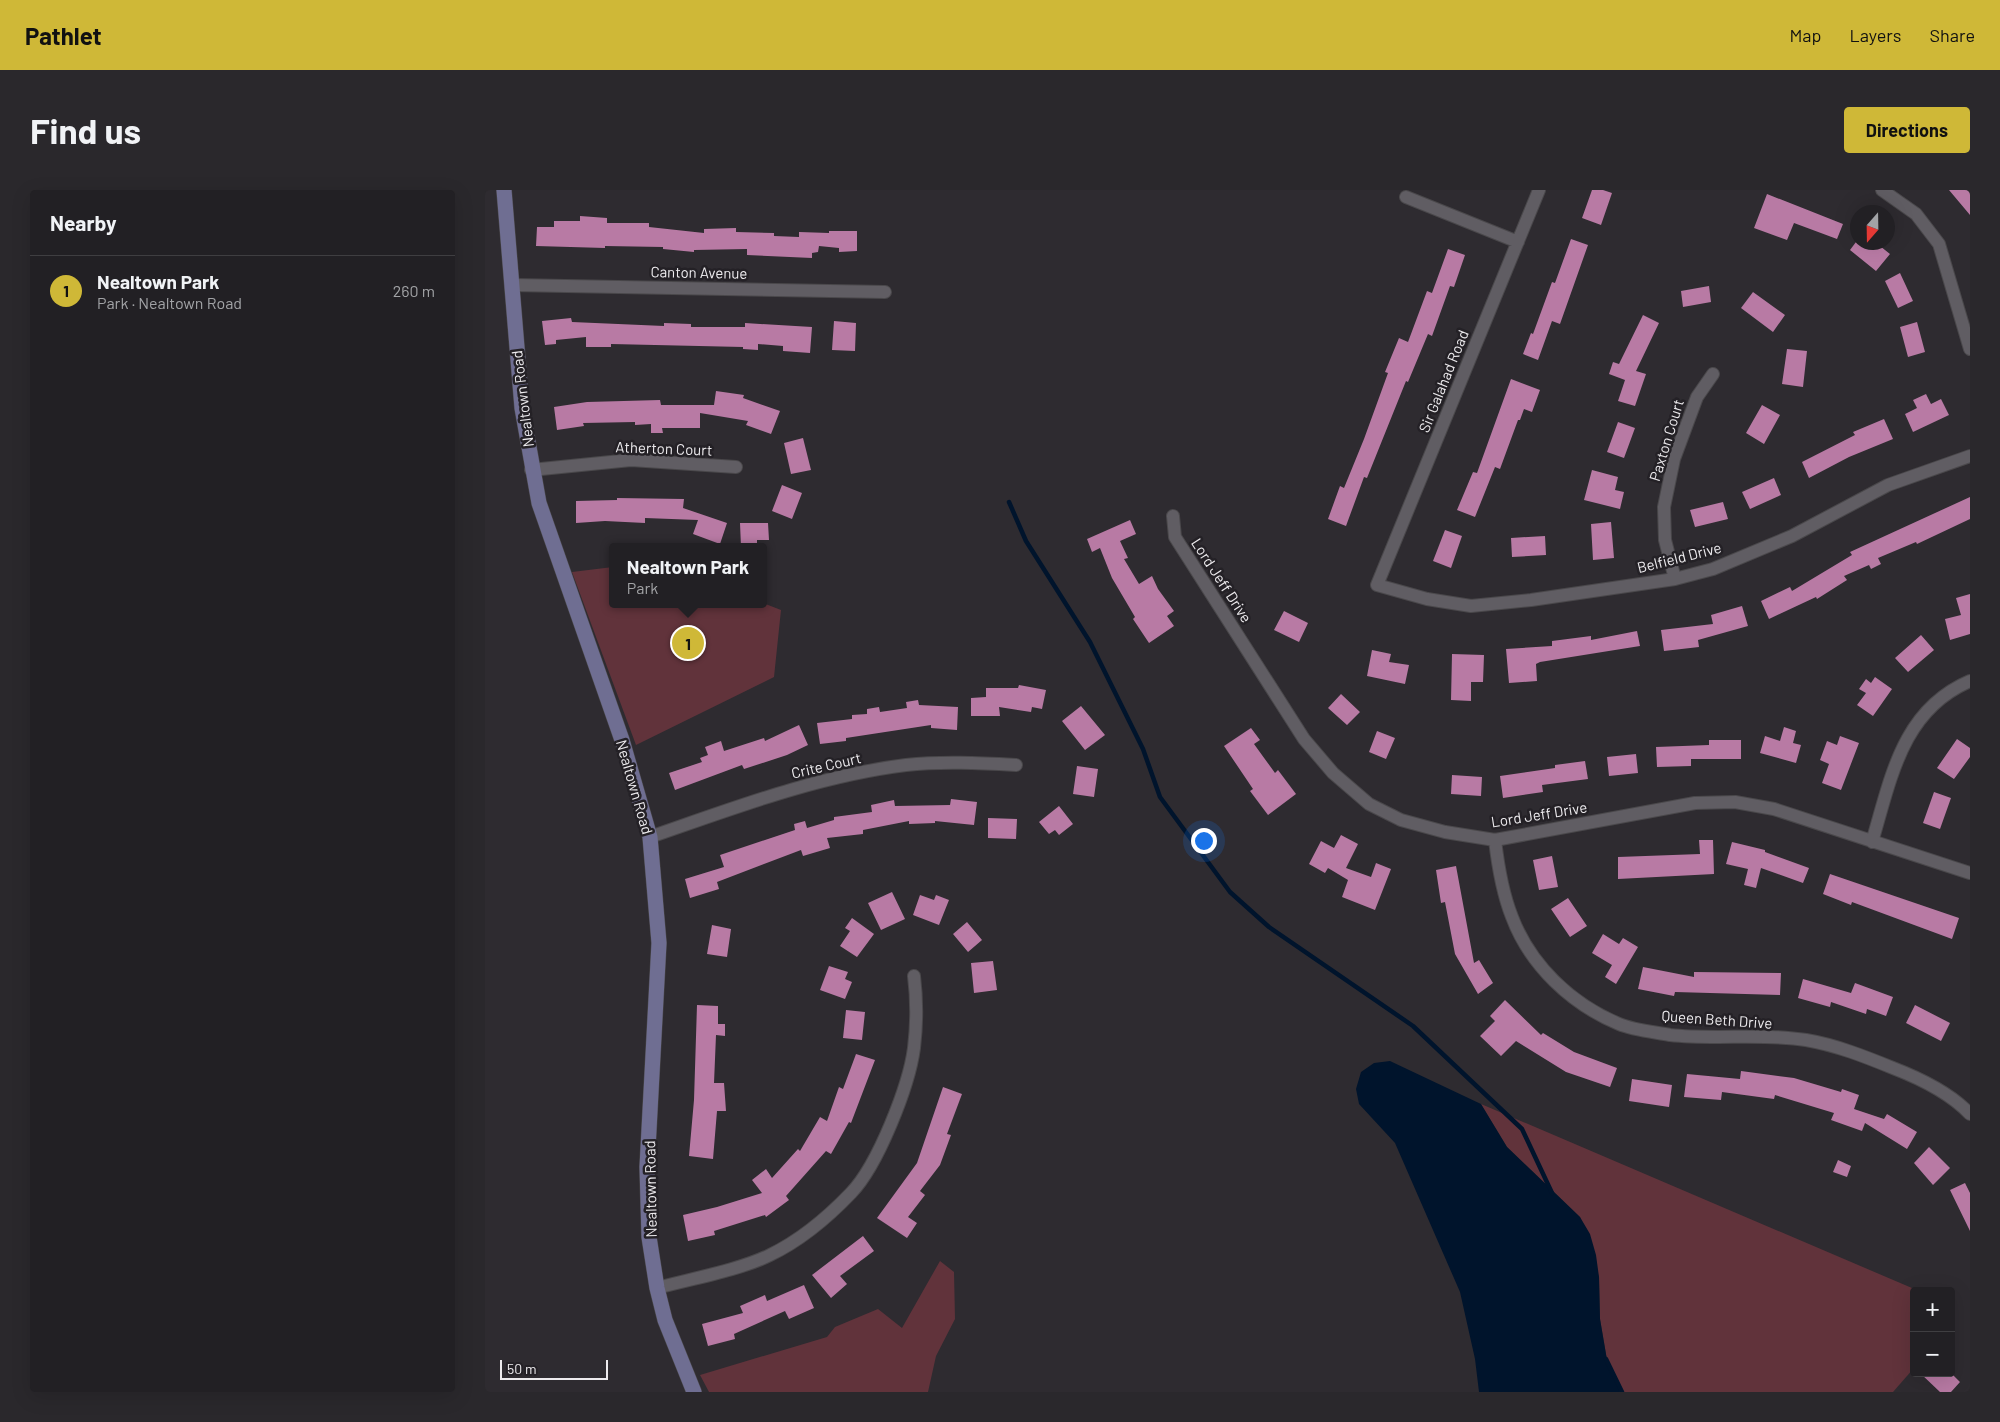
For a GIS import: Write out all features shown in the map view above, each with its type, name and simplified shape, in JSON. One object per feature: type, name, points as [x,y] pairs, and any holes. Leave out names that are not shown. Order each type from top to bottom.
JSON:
[{"type":"street","name":"Nealtown Road","points":[[504,190],[522,408],[531,470],[549,536],[622,740],[650,837],[659,943],[647,1204],[657,1288],[667,1327],[694,1392]]},
{"type":"street","name":"Sir Galahad Road","points":[[1377,585],[1539,190]]},
{"type":"street","points":[[1882,190],[1916,214],[1939,244],[1970,349]]},
{"type":"street","points":[[1406,197],[1518,242]]},
{"type":"street","name":"Canton Avenue","points":[[513,285],[885,292]]},
{"type":"street","name":"Paxton Court","points":[[1675,579],[1665,540],[1664,507],[1675,459],[1697,397],[1713,374]]},
{"type":"street","name":"Belfield Drive","points":[[1377,585],[1427,599],[1471,606],[1577,594],[1675,579],[1713,569],[1792,536],[1888,485],[1970,456]]},
{"type":"street","name":"Atherton Court","points":[[531,470],[631,460],[736,466]]},
{"type":"street","name":"Lord Jeff Drive","points":[[1173,516],[1175,537],[1304,739],[1333,773],[1369,804],[1401,820],[1445,832],[1495,840],[1695,803],[1735,802],[1774,809],[1970,874]]},
{"type":"street","points":[[1872,842],[1898,755],[1913,728],[1931,704],[1970,681]]},
{"type":"street","name":"Crite Court","points":[[650,837],[774,794],[845,775],[908,765],[982,763],[1016,765]]},
{"type":"street","name":"Queen Beth Drive","points":[[1495,840],[1500,878],[1511,917],[1521,938],[1539,965],[1560,986],[1589,1009],[1620,1024],[1671,1035],[1806,1040],[1868,1058],[1920,1078],[1970,1114]]},
{"type":"street","points":[[657,1288],[720,1272],[769,1256],[813,1227],[852,1192],[872,1163],[893,1120],[913,1050],[917,1003],[914,976]]},
{"type":"shaded area","points":[[609,567],[609,608],[767,608],[767,605],[781,610],[774,677],[636,745],[572,572]]},
{"type":"shaded area","points":[[1481,1104],[1910,1287],[1910,1373],[1893,1392],[1620,1392],[1607,1360],[1600,1319],[1599,1277],[1580,1217],[1507,1147]]},
{"type":"shaded area","points":[[940,1261],[954,1272],[955,1319],[936,1356],[928,1392],[709,1392],[700,1375],[827,1337],[835,1327],[878,1309],[902,1328]]},
{"type":"water","points":[[1390,1061],[1481,1104],[1507,1147],[1580,1217],[1590,1234],[1596,1255],[1599,1277],[1600,1319],[1607,1360],[1620,1392],[1479,1392],[1475,1359],[1460,1292],[1395,1143],[1359,1104],[1356,1089],[1361,1072],[1374,1063]]},
{"type":"building","points":[[1592,190],[1603,190],[1612,193],[1601,225],[1582,218]]},
{"type":"building","points":[[1949,190],[1970,190],[1970,215]]},
{"type":"building","points":[[1767,194],[1843,224],[1837,239],[1794,223],[1787,240],[1754,228]]},
{"type":"building","points":[[580,216],[607,218],[607,223],[649,223],[649,227],[704,233],[704,229],[736,228],[736,232],[774,233],[774,236],[799,237],[799,232],[829,233],[829,231],[857,231],[857,251],[839,252],[839,248],[819,246],[818,252],[812,253],[812,258],[747,255],[747,249],[694,250],[694,252],[663,249],[663,247],[536,246],[537,227],[554,227],[554,221],[580,221]]},
{"type":"building","points":[[1571,239],[1588,245],[1560,324],[1552,321],[1538,360],[1523,354],[1531,333],[1533,334],[1552,282],[1555,283]]},
{"type":"building","points":[[1448,249],[1465,255],[1454,287],[1450,286],[1432,336],[1428,334],[1408,382],[1406,381],[1367,478],[1364,477],[1346,526],[1328,519],[1340,486],[1344,488],[1364,439],[1388,373],[1385,372],[1399,338],[1408,342],[1427,291],[1432,293]]},
{"type":"building","points":[[1850,250],[1885,250],[1890,254],[1876,271]]},
{"type":"building","points":[[1900,273],[1913,301],[1898,308],[1885,281]]},
{"type":"building","points":[[1709,286],[1711,302],[1683,307],[1681,291]]},
{"type":"building","points":[[1753,292],[1785,315],[1773,332],[1741,308]]},
{"type":"building","points":[[1643,315],[1659,323],[1636,371],[1646,374],[1635,406],[1618,401],[1625,380],[1609,374],[1613,362],[1619,364]]},
{"type":"building","points":[[571,318],[572,322],[664,326],[664,323],[691,324],[691,327],[745,327],[745,323],[812,327],[810,353],[783,351],[783,346],[758,344],[758,350],[743,349],[743,347],[611,344],[611,347],[586,347],[586,337],[556,340],[556,344],[545,345],[542,321]]},
{"type":"building","points":[[834,321],[856,323],[855,351],[832,350]]},
{"type":"building","points":[[1917,322],[1925,352],[1908,357],[1900,327]]},
{"type":"building","points":[[1787,349],[1807,351],[1803,387],[1782,384]]},
{"type":"building","points":[[1511,379],[1540,390],[1532,412],[1524,409],[1520,420],[1518,420],[1500,469],[1495,467],[1475,517],[1457,510],[1473,472],[1477,473]]},
{"type":"building","points":[[716,391],[744,395],[743,398],[780,411],[771,434],[746,425],[748,421],[700,413],[700,428],[662,428],[663,433],[651,433],[651,424],[635,425],[635,422],[583,423],[584,426],[557,430],[554,407],[587,402],[660,400],[661,405],[714,405]]},
{"type":"building","points":[[1926,394],[1931,404],[1941,399],[1949,415],[1913,432],[1905,414],[1917,408],[1913,400]]},
{"type":"building","points":[[1762,405],[1780,415],[1764,444],[1746,433]]},
{"type":"building","points":[[1884,419],[1893,439],[1849,457],[1809,478],[1802,462],[1855,435],[1853,432]]},
{"type":"building","points":[[1618,422],[1635,428],[1624,458],[1607,452]]},
{"type":"building","points":[[803,438],[811,470],[791,474],[784,443]]},
{"type":"building","points":[[1592,470],[1618,477],[1615,490],[1624,492],[1620,509],[1584,500]]},
{"type":"building","points":[[1774,478],[1781,495],[1750,509],[1742,492]]},
{"type":"building","points":[[782,485],[802,493],[792,519],[772,511]]},
{"type":"building","points":[[1970,497],[1970,519],[1917,544],[1916,542],[1878,558],[1881,564],[1871,569],[1869,565],[1844,576],[1847,580],[1817,599],[1816,597],[1769,619],[1761,601],[1790,587],[1792,591],[1852,555],[1850,552]]},
{"type":"building","points":[[617,498],[684,499],[683,508],[727,523],[720,543],[717,543],[693,534],[698,520],[645,518],[645,523],[605,521],[576,523],[576,501],[617,500]]},
{"type":"building","points":[[1723,502],[1728,519],[1695,527],[1690,510]]},
{"type":"building","points":[[1130,520],[1136,534],[1120,541],[1128,558],[1124,559],[1139,584],[1152,576],[1158,589],[1174,611],[1167,616],[1174,626],[1149,643],[1133,619],[1135,617],[1112,578],[1100,548],[1092,552],[1087,539]]},
{"type":"building","points":[[1611,522],[1614,558],[1593,560],[1591,524]]},
{"type":"building","points":[[740,523],[768,523],[769,540],[757,540],[757,543],[741,543]]},
{"type":"building","points":[[1445,530],[1462,536],[1451,568],[1433,561]]},
{"type":"building","points":[[1545,536],[1546,555],[1512,557],[1511,538]]},
{"type":"building","points":[[1970,594],[1970,634],[1950,640],[1945,619],[1961,615],[1956,598]]},
{"type":"building","points":[[1742,606],[1748,626],[1698,640],[1699,647],[1664,651],[1661,630],[1713,624],[1711,615]]},
{"type":"building","points":[[1284,611],[1308,623],[1299,642],[1274,630]]},
{"type":"building","points":[[1637,631],[1640,646],[1540,662],[1536,664],[1537,681],[1509,683],[1506,649],[1552,646],[1552,641],[1591,636],[1591,640]]},
{"type":"building","points":[[1921,635],[1934,650],[1908,672],[1895,658]]},
{"type":"building","points":[[1372,650],[1391,654],[1389,662],[1409,665],[1405,684],[1367,676]]},
{"type":"building","points":[[1452,654],[1484,655],[1483,682],[1471,682],[1471,701],[1451,700]]},
{"type":"building","points":[[1875,677],[1892,689],[1873,716],[1857,705],[1866,693],[1859,689],[1866,679],[1871,683]]},
{"type":"building","points":[[1019,685],[1046,690],[1042,709],[1032,707],[1031,712],[999,707],[1000,716],[971,716],[971,698],[986,697],[986,688],[1018,688]]},
{"type":"building","points":[[1341,694],[1360,712],[1347,725],[1328,708]]},
{"type":"building","points":[[918,700],[919,705],[958,707],[957,730],[931,728],[931,725],[846,738],[846,741],[820,744],[817,723],[852,719],[852,715],[867,714],[867,709],[879,707],[880,712],[907,708],[906,702]]},
{"type":"building","points":[[1081,706],[1105,735],[1085,750],[1062,721]]},
{"type":"building","points":[[799,725],[808,745],[787,755],[744,769],[742,765],[675,790],[669,773],[702,762],[700,758],[708,755],[705,747],[721,741],[724,751],[764,738],[765,741]]},
{"type":"building","points":[[1784,727],[1796,731],[1793,743],[1801,745],[1796,763],[1760,753],[1765,736],[1780,741]]},
{"type":"building","points":[[1251,728],[1260,740],[1254,744],[1275,773],[1278,770],[1296,794],[1268,815],[1250,791],[1253,789],[1224,746]]},
{"type":"building","points":[[1377,731],[1395,738],[1386,759],[1369,752]]},
{"type":"building","points":[[1840,736],[1859,743],[1841,790],[1822,783],[1829,764],[1820,760],[1827,741],[1837,745]]},
{"type":"building","points":[[1957,739],[1970,748],[1970,757],[1954,779],[1937,768]]},
{"type":"building","points":[[1709,740],[1741,740],[1741,759],[1691,759],[1691,766],[1657,767],[1656,747],[1709,745]]},
{"type":"building","points":[[1636,754],[1638,773],[1609,776],[1607,757]]},
{"type":"building","points":[[1585,761],[1588,779],[1542,785],[1543,792],[1503,798],[1500,776],[1555,768],[1555,765]]},
{"type":"building","points":[[1077,766],[1098,769],[1094,797],[1073,794]]},
{"type":"building","points":[[1452,775],[1482,777],[1481,796],[1451,794]]},
{"type":"building","points":[[1934,792],[1951,798],[1940,829],[1923,823]]},
{"type":"building","points":[[951,799],[977,802],[974,825],[935,821],[935,823],[909,824],[909,821],[863,830],[863,834],[827,838],[830,848],[803,856],[801,850],[717,882],[719,889],[690,898],[685,879],[724,867],[720,855],[795,830],[794,824],[805,821],[807,828],[834,820],[834,817],[872,812],[871,805],[894,800],[895,806],[950,805]]},
{"type":"building","points":[[1059,806],[1073,824],[1059,835],[1055,830],[1049,834],[1039,822]]},
{"type":"building","points":[[988,818],[1017,819],[1016,839],[988,838]]},
{"type":"building","points":[[1341,835],[1358,844],[1346,868],[1371,877],[1376,863],[1391,869],[1375,910],[1342,897],[1348,880],[1328,868],[1325,873],[1309,864],[1321,841],[1334,848]]},
{"type":"building","points":[[1699,840],[1713,840],[1714,874],[1618,879],[1618,857],[1700,854]]},
{"type":"building","points":[[1732,842],[1765,850],[1765,852],[1809,868],[1803,883],[1761,868],[1756,888],[1744,885],[1748,869],[1726,864]]},
{"type":"building","points":[[1552,856],[1558,887],[1539,890],[1533,860]]},
{"type":"building","points":[[1456,866],[1474,963],[1479,960],[1493,983],[1478,994],[1455,954],[1445,902],[1441,903],[1436,870]]},
{"type":"building","points":[[1830,874],[1959,918],[1952,939],[1852,902],[1851,905],[1823,894]]},
{"type":"building","points":[[892,892],[905,919],[881,930],[868,903]]},
{"type":"building","points":[[920,895],[934,900],[936,895],[949,900],[939,925],[913,915]]},
{"type":"building","points":[[1568,898],[1587,926],[1570,937],[1551,909]]},
{"type":"building","points":[[852,918],[874,934],[857,957],[840,946],[850,931],[845,928]]},
{"type":"building","points":[[967,922],[982,940],[968,952],[953,934]]},
{"type":"building","points":[[712,925],[731,929],[727,957],[707,954]]},
{"type":"building","points":[[1603,934],[1619,944],[1623,938],[1638,947],[1616,984],[1605,977],[1612,965],[1592,953]]},
{"type":"building","points":[[993,961],[997,990],[974,993],[971,963]]},
{"type":"building","points":[[829,966],[848,972],[845,979],[852,982],[845,999],[820,990]]},
{"type":"building","points":[[1643,967],[1694,977],[1694,972],[1781,973],[1780,995],[1675,992],[1674,996],[1638,989]]},
{"type":"building","points":[[1803,979],[1851,993],[1855,983],[1893,997],[1886,1016],[1867,1009],[1866,1014],[1831,1002],[1830,1007],[1798,998]]},
{"type":"building","points":[[1505,1000],[1541,1035],[1543,1033],[1574,1052],[1617,1068],[1610,1087],[1566,1072],[1516,1041],[1501,1056],[1480,1036],[1495,1021],[1490,1016]]},
{"type":"building","points":[[697,1005],[718,1006],[718,1024],[725,1024],[725,1036],[716,1035],[714,1083],[724,1083],[726,1111],[717,1111],[713,1159],[689,1156],[694,1100]]},
{"type":"building","points":[[1915,1005],[1950,1023],[1941,1041],[1906,1023]]},
{"type":"building","points":[[846,1010],[865,1012],[862,1040],[843,1038]]},
{"type":"building","points":[[856,1054],[875,1060],[851,1123],[849,1122],[831,1154],[826,1151],[786,1196],[789,1200],[766,1217],[765,1215],[714,1231],[715,1235],[688,1241],[683,1215],[762,1193],[752,1180],[766,1169],[772,1178],[798,1149],[800,1151],[820,1117],[827,1121],[839,1087],[843,1089]]},
{"type":"building","points":[[1741,1071],[1794,1078],[1841,1092],[1842,1089],[1859,1095],[1854,1109],[1884,1119],[1887,1114],[1917,1132],[1907,1149],[1865,1123],[1862,1131],[1831,1120],[1834,1113],[1775,1095],[1774,1099],[1722,1092],[1721,1100],[1684,1097],[1687,1074],[1740,1079]]},
{"type":"building","points":[[1632,1079],[1672,1085],[1669,1107],[1629,1101]]},
{"type":"building","points":[[943,1087],[962,1094],[947,1134],[951,1135],[940,1165],[920,1191],[925,1195],[908,1217],[917,1223],[907,1238],[877,1218],[917,1163]]},
{"type":"building","points":[[1929,1147],[1950,1168],[1933,1185],[1914,1163]]},
{"type":"building","points":[[1838,1160],[1851,1166],[1847,1177],[1833,1172]]},
{"type":"building","points":[[1965,1183],[1970,1193],[1970,1231],[1950,1190]]},
{"type":"building","points":[[863,1236],[874,1251],[840,1276],[847,1284],[831,1298],[812,1275]]},
{"type":"building","points":[[804,1285],[814,1308],[789,1319],[785,1311],[734,1334],[735,1339],[708,1346],[702,1324],[743,1313],[740,1306],[765,1295],[767,1301]]},
{"type":"building","points":[[1924,1377],[1955,1377],[1960,1382],[1951,1392],[1940,1392]]},
{"type":"waterway","points":[[1009,502],[1026,541],[1090,642],[1143,749],[1160,797],[1230,892],[1269,927],[1413,1026],[1522,1129],[1552,1193]]},
{"type":"waterway","points":[[1606,1359],[1622,1392]]},
{"type":"place","name":"Nealtown Park","points":[[688,643]]}]
